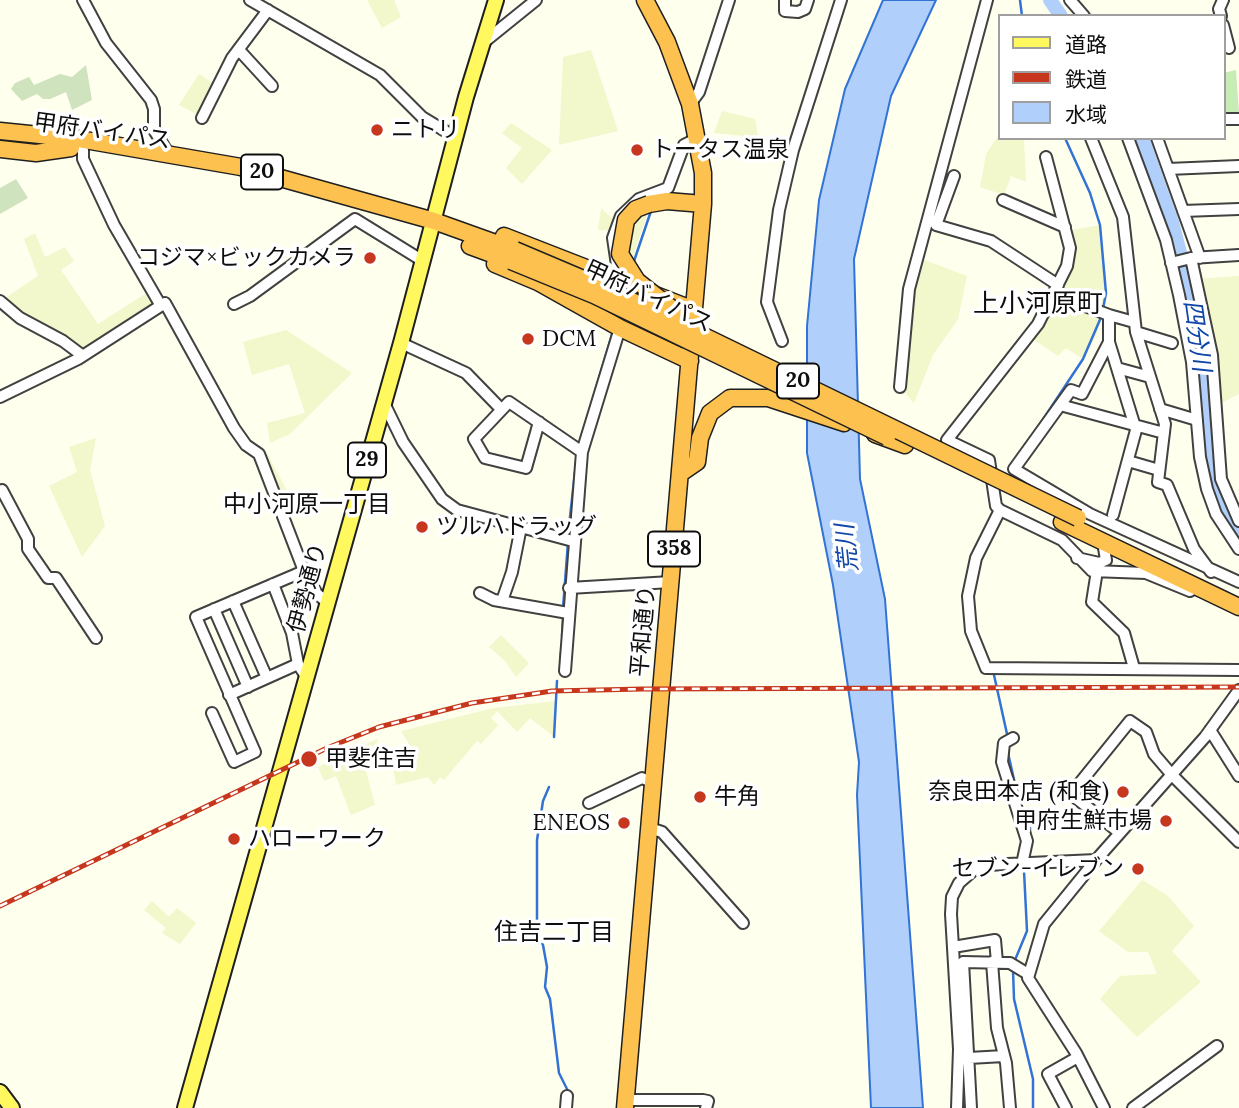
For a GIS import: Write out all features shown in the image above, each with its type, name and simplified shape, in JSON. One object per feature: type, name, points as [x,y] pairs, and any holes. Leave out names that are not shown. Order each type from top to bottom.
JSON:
[{"type":"highway","name":"平和通り","points":[[626,1104],[703,204],[703,173],[690,104],[667,42],[645,0]]},
{"type":"highway","points":[[0,123],[33,126],[59,136]]},
{"type":"highway","name":"甲府バイパス","points":[[0,131],[59,136],[241,167],[436,225],[607,289],[778,371],[1070,520],[1103,542],[1239,607]]},
{"type":"highway","name":"甲府バイパス","points":[[0,142],[77,149],[226,174],[436,225],[487,252],[513,256],[905,445],[1239,596]]},
{"type":"highway","points":[[0,149],[36,153],[77,149]]},
{"type":"highway","points":[[703,204],[667,201],[636,209],[626,220],[621,234],[620,254],[630,273],[669,308],[771,361],[778,371]]},
{"type":"highway","points":[[436,225],[455,219],[619,279],[694,310]]},
{"type":"highway","points":[[487,252],[493,264],[571,299],[620,328],[690,361]]},
{"type":"highway","points":[[681,472],[697,462],[703,424],[718,405],[730,398],[768,398],[810,410],[905,445]]},
{"type":"main road","name":"伊勢通り","points":[[185,1108],[423,261],[436,225],[455,137],[496,0]]},
{"type":"main road","points":[[0,1092],[12,1108]]},
{"type":"street","points":[[83,0],[106,43],[151,100],[154,130],[169,153]]},
{"type":"street","points":[[250,0],[380,75],[422,117],[455,137]]},
{"type":"street","points":[[481,43],[536,0]]},
{"type":"street","points":[[690,104],[699,92],[729,0]]},
{"type":"street","points":[[785,0],[786,11],[798,12],[805,9],[808,0]]},
{"type":"street","points":[[782,341],[767,302],[779,210],[793,150],[841,0]]},
{"type":"street","points":[[900,387],[909,289],[987,0]]},
{"type":"street","points":[[1070,0],[1082,14]]},
{"type":"street","points":[[202,118],[239,50],[268,10]]},
{"type":"street","points":[[1225,31],[1231,48]]},
{"type":"street","points":[[239,50],[272,86]]},
{"type":"street","points":[[619,279],[613,238],[621,216],[639,199],[668,188],[684,145],[698,138]]},
{"type":"street","points":[[1092,140],[1123,217],[1135,327],[1160,409],[1164,432],[1158,482],[1167,485],[1194,549],[1212,572]]},
{"type":"street","points":[[1129,140],[1173,263],[1192,362],[1207,489],[1216,514],[1239,549]]},
{"type":"street","points":[[1158,140],[1183,211],[1212,355],[1221,479],[1239,521]]},
{"type":"street","points":[[77,149],[114,225],[148,288],[161,306]]},
{"type":"street","points":[[1046,157],[1070,248],[1068,266],[1038,324],[947,440],[989,460],[996,506],[1000,510],[1062,540],[1092,571],[1146,573],[1189,591],[1214,595]]},
{"type":"street","points":[[1168,169],[1239,166]]},
{"type":"street","points":[[954,176],[936,225],[991,241],[1056,290],[1172,343]]},
{"type":"street","points":[[1003,200],[1065,227]]},
{"type":"street","points":[[1183,211],[1239,209]]},
{"type":"street","points":[[234,304],[250,296],[355,219],[423,261]]},
{"type":"street","points":[[1173,263],[1193,258],[1239,255]]},
{"type":"street","points":[[0,301],[20,318],[63,341],[83,356]]},
{"type":"street","points":[[0,397],[83,356],[165,303],[234,428],[246,445],[258,454],[304,571],[317,594],[327,602]]},
{"type":"street","points":[[1105,314],[1109,342],[1135,425],[1113,515]]},
{"type":"street","points":[[565,671],[569,588],[582,452],[620,328]]},
{"type":"street","points":[[1109,342],[1082,394],[1071,390],[1014,469],[1090,514],[1212,572],[1239,582]]},
{"type":"street","points":[[401,343],[466,373],[501,409]]},
{"type":"street","points":[[1117,368],[1150,377]]},
{"type":"street","points":[[384,402],[403,442],[442,499],[457,510],[573,541]]},
{"type":"street","points":[[539,422],[526,468],[485,458],[474,439],[509,402],[539,422],[582,452]]},
{"type":"street","points":[[1060,405],[1164,432]]},
{"type":"street","points":[[1160,409],[1197,420]]},
{"type":"street","points":[[1128,461],[1159,470]]},
{"type":"street","points":[[2,490],[28,539],[28,549],[48,578],[56,578],[96,638]]},
{"type":"street","points":[[1000,510],[976,558],[968,596],[971,631],[986,668],[1239,670]]},
{"type":"street","points":[[502,601],[512,572],[521,527]]},
{"type":"street","points":[[1077,558],[1099,563],[1105,560],[1103,542]]},
{"type":"street","points":[[234,706],[213,714],[234,762],[255,752],[196,617],[304,571]]},
{"type":"street","points":[[1096,577],[1092,601],[1124,633],[1133,668]]},
{"type":"street","points":[[569,588],[671,582]]},
{"type":"street","points":[[273,584],[292,634],[298,664],[307,678]]},
{"type":"street","points":[[480,593],[502,601],[568,612]]},
{"type":"street","points":[[233,601],[267,678]]},
{"type":"street","points":[[214,609],[248,687]]},
{"type":"street","points":[[229,695],[298,664]]},
{"type":"street","points":[[1019,968],[1044,924],[1210,730],[1239,691]]},
{"type":"street","points":[[1121,832],[1071,794],[1130,721],[1146,732],[1154,754],[1172,775],[1238,839]]},
{"type":"street","points":[[1210,730],[1239,776]]},
{"type":"street","points":[[1013,738],[1004,743],[1002,762],[1027,841],[1022,864]]},
{"type":"street","points":[[589,803],[642,778],[654,783]]},
{"type":"street","points":[[650,828],[662,832],[743,923]]},
{"type":"street","points":[[957,1108],[959,1049],[952,897],[959,883],[975,869],[986,865],[1096,860]]},
{"type":"street","points":[[953,947],[995,940],[997,1028],[1004,1056],[1010,1108]]},
{"type":"street","points":[[971,1108],[963,962],[995,962],[1019,968],[1078,1057],[1104,1108]]},
{"type":"street","points":[[1133,1108],[1217,1046]]},
{"type":"street","points":[[969,1058],[1004,1056]]},
{"type":"street","points":[[1066,1108],[1048,1073],[1078,1057]]},
{"type":"street","points":[[626,1104],[703,1100],[708,1101],[706,1108]]},
{"type":"green space","points":[[367,0],[394,0],[401,17],[382,28]]},
{"type":"green space","points":[[591,50],[618,131],[559,145],[563,57]]},
{"type":"green space","points":[[86,65],[92,100],[72,110],[66,92],[50,99],[43,99],[37,94],[22,101],[11,89],[15,83],[29,77],[34,85],[60,74],[72,77]]},
{"type":"green space","points":[[1236,70],[1239,113],[1225,113],[1225,73]]},
{"type":"green space","points":[[199,74],[216,85],[200,116],[179,105]]},
{"type":"green space","points":[[722,111],[755,119],[758,135],[714,133]]},
{"type":"green space","points":[[511,123],[552,150],[522,184],[506,168],[522,148],[502,133]]},
{"type":"green space","points":[[998,136],[998,140],[1024,140],[1026,182],[1011,176],[1004,195],[980,187],[986,154]]},
{"type":"green space","points":[[16,179],[28,198],[0,214],[0,188]]},
{"type":"green space","points":[[601,208],[615,221],[612,231],[598,230]]},
{"type":"green space","points":[[649,208],[631,264],[626,252],[631,223]]},
{"type":"green space","points":[[1100,225],[1106,293],[1097,334],[1083,359],[1066,348],[1058,356],[1029,336],[1067,266],[1066,231]]},
{"type":"green space","points":[[35,233],[45,257],[65,247],[74,261],[61,270],[98,324],[148,292],[155,302],[154,308],[85,350],[21,316],[2,300],[38,276],[24,239]]},
{"type":"green space","points":[[917,257],[967,276],[958,319],[933,355],[914,403],[900,387]]},
{"type":"green space","points":[[1239,276],[1239,394],[1216,406],[1196,279]]},
{"type":"green space","points":[[286,330],[352,373],[290,434],[270,443],[267,423],[305,413],[289,364],[252,375],[243,342]]},
{"type":"green space","points":[[96,438],[90,470],[105,526],[82,557],[49,486],[77,472],[69,447]]},
{"type":"green space","points":[[267,453],[295,506],[279,512],[260,466]]},
{"type":"green space","points":[[501,635],[529,663],[516,677],[505,661],[489,647]]},
{"type":"green space","points":[[555,701],[554,737],[530,718],[517,732],[497,711],[491,718],[498,725],[481,744],[477,741],[444,780],[440,777],[434,785],[428,777],[396,785],[392,760],[416,755],[401,731],[494,708]]},
{"type":"green space","points":[[377,739],[379,754],[363,760],[375,805],[351,815],[336,776],[324,781],[318,767]]},
{"type":"green space","points":[[1142,880],[1167,895],[1194,926],[1172,951],[1201,982],[1137,1037],[1100,999],[1120,976],[1157,974],[1148,952],[1128,952],[1099,931]]},
{"type":"green space","points":[[152,901],[169,917],[177,908],[196,923],[180,944],[162,933],[166,928],[144,910]]},
{"type":"water","name":"荒川","points":[[883,0],[936,0],[891,96],[854,259],[860,479],[885,599],[923,1108],[871,1108],[857,795],[859,762],[833,585],[807,453],[807,326],[819,200],[845,89]]},
{"type":"waterway","points":[[1020,0],[1022,14]]},
{"type":"waterway","name":"四分川","points":[[1050,0],[1060,14]]},
{"type":"waterway","points":[[1066,140],[1090,193],[1100,225],[1106,293],[1103,309]]},
{"type":"waterway","name":"四分川","points":[[1143,140],[1172,222],[1196,314],[1213,475],[1222,505],[1239,534]]},
{"type":"waterway","points":[[633,264],[651,211]]},
{"type":"waterway","points":[[1036,430],[1083,359],[1102,315]]},
{"type":"waterway","points":[[579,445],[613,331]]},
{"type":"waterway","points":[[568,535],[575,472]]},
{"type":"waterway","points":[[563,608],[568,542]]},
{"type":"waterway","points":[[562,636],[563,616]]},
{"type":"waterway","points":[[560,672],[561,652]]},
{"type":"waterway","points":[[994,675],[1007,734]]},
{"type":"waterway","points":[[554,737],[557,681]]},
{"type":"waterway","points":[[1008,753],[1015,784]]},
{"type":"waterway","points":[[549,787],[543,801],[537,840],[537,933],[543,945],[547,967],[545,987],[550,999],[559,1073],[569,1093]]},
{"type":"waterway","points":[[1023,811],[1030,828],[1030,851]]},
{"type":"waterway","points":[[1015,960],[1027,931],[1024,871]]},
{"type":"waterway","points":[[1013,970],[1014,999],[1033,1079],[1033,1108]]},
{"type":"railway","points":[[0,906],[327,748],[379,727],[472,703],[552,691],[643,689],[1239,687]]},
{"type":"place","name":"ニトリ","points":[[377,130]]},
{"type":"place","name":"トータス温泉","points":[[637,150]]},
{"type":"place","name":"コジマ×ビックカメラ","points":[[370,258]]},
{"type":"place","name":"DCM","points":[[528,339]]},
{"type":"place","name":"ツルハドラッグ","points":[[422,527]]},
{"type":"place","name":"甲斐住吉","points":[[309,759]]},
{"type":"place","name":"奈良田本店 (和食)","points":[[1123,792]]},
{"type":"place","name":"牛角","points":[[700,797]]},
{"type":"place","name":"甲府生鮮市場","points":[[1166,821]]},
{"type":"place","name":"ENEOS","points":[[624,823]]},
{"type":"place","name":"ハローワーク","points":[[234,839]]},
{"type":"place","name":"セブン-イレブン","points":[[1138,869]]},
{"type":"district","name":"上小河原町","points":[[1038,305]]},
{"type":"district","name":"中小河原一丁目","points":[[307,505]]},
{"type":"district","name":"住吉二丁目","points":[[554,933]]}]
